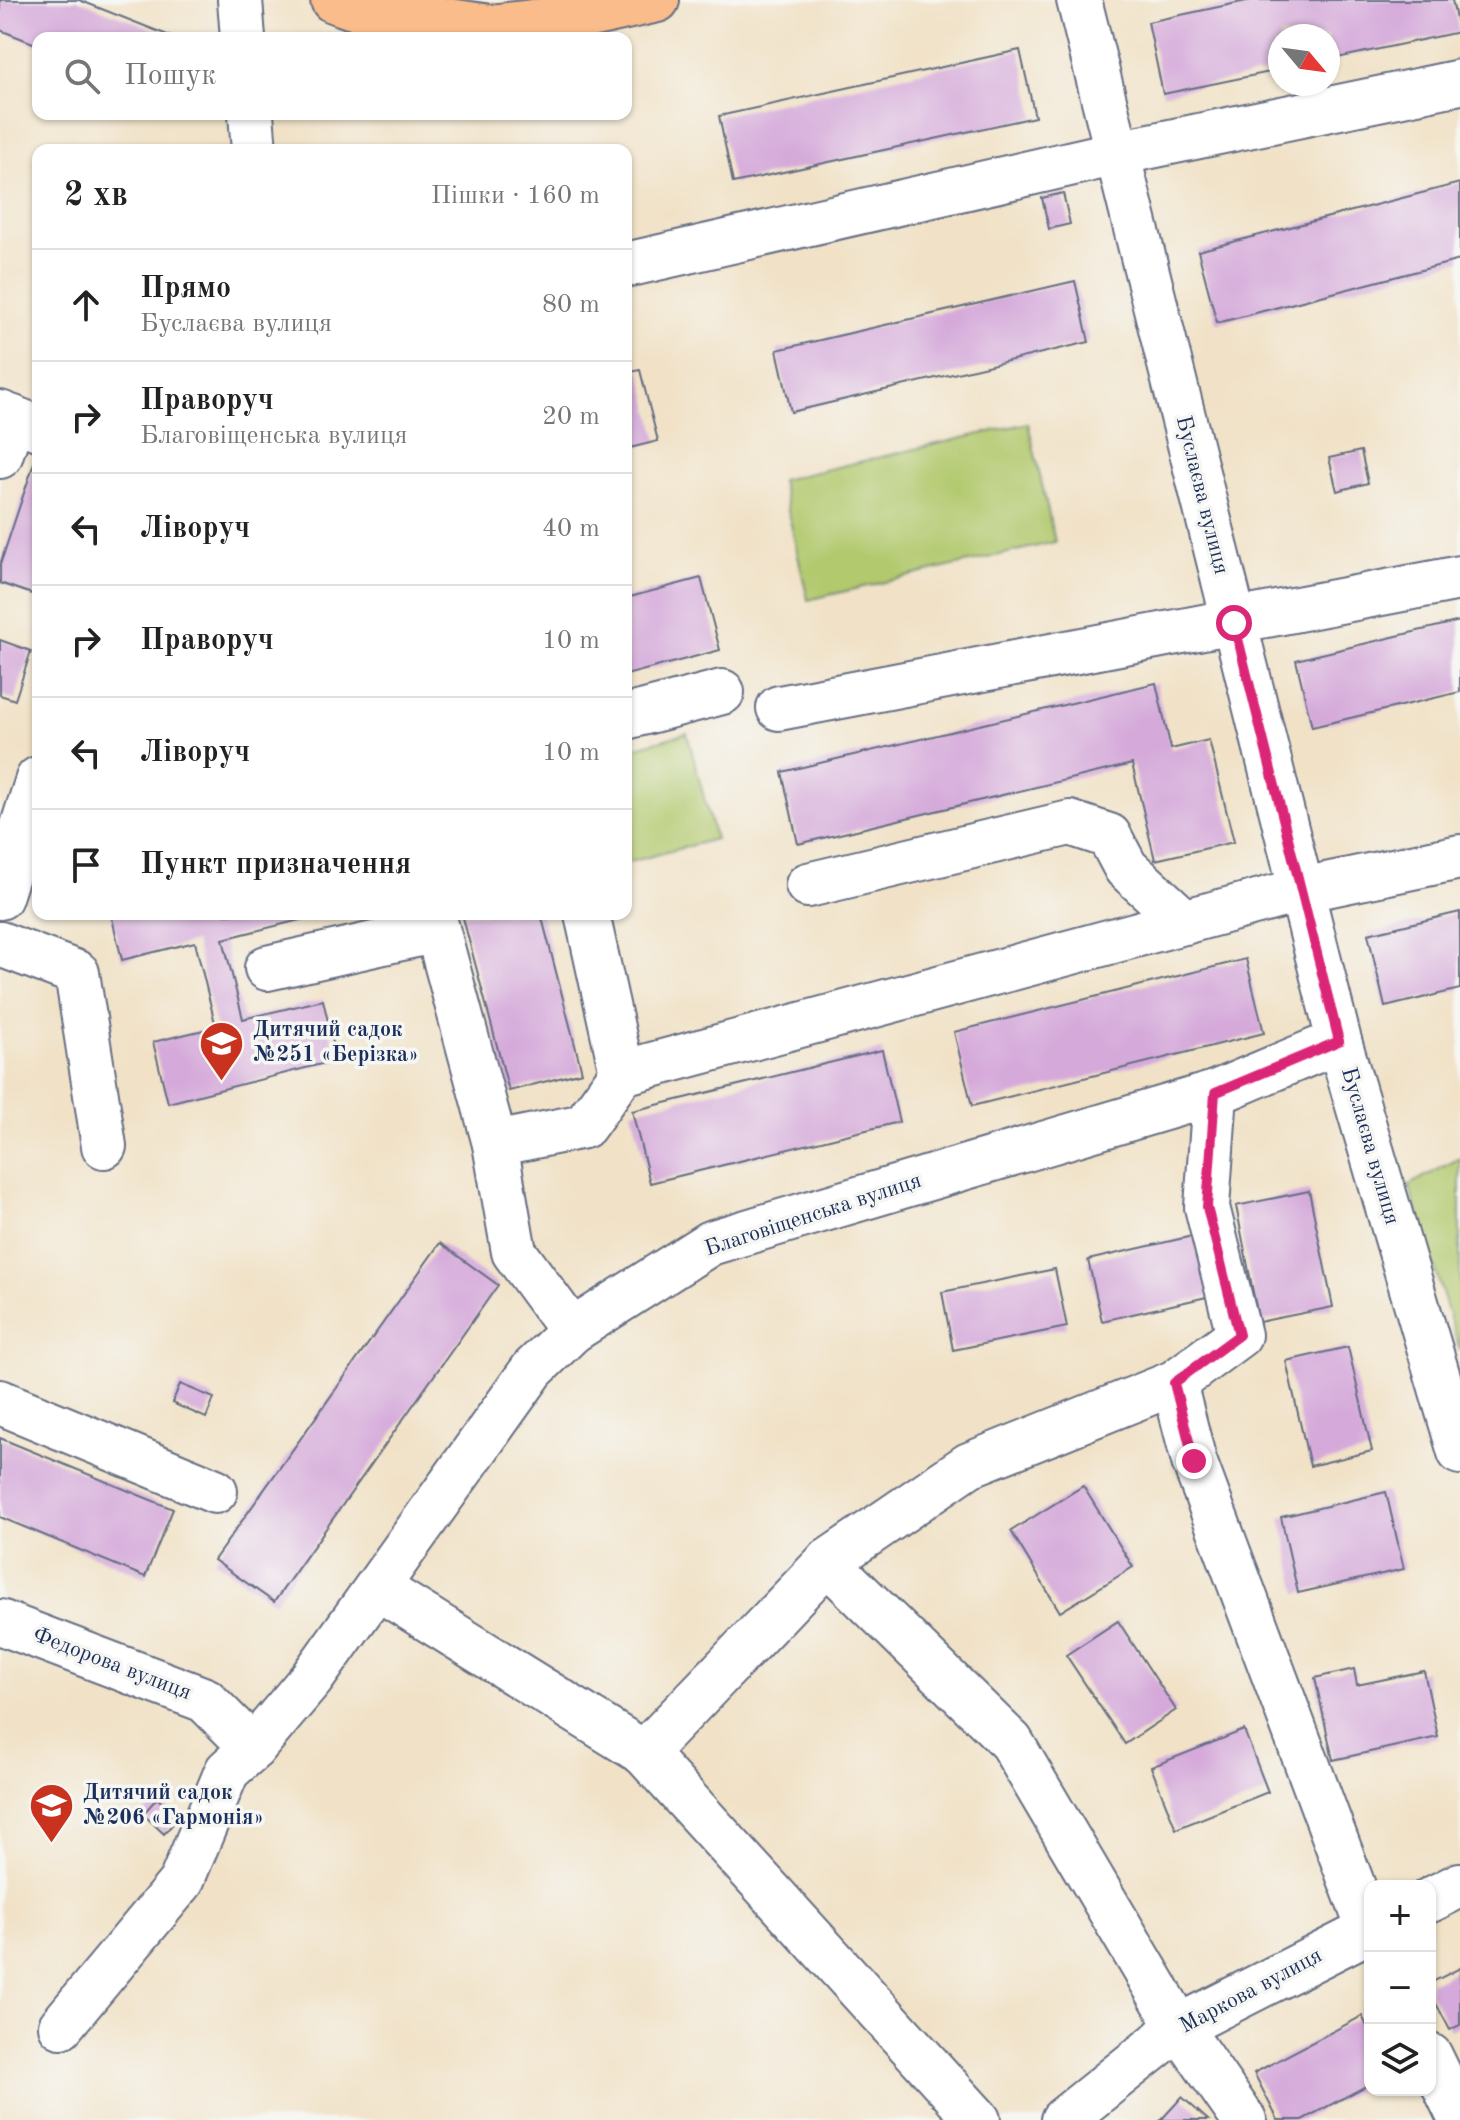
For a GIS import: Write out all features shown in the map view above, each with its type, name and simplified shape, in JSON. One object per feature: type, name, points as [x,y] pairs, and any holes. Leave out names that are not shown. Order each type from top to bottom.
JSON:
[{"type":"main road","points":[[333,0],[353,7],[490,27],[585,16],[657,0]]},
{"type":"street","points":[[240,0],[243,32]]},
{"type":"street","name":"Буслаєва вулиця","points":[[1079,0],[1339,1041],[1460,1452]]},
{"type":"street","points":[[632,264],[1117,153],[1460,82]]},
{"type":"street","points":[[252,120],[254,144]]},
{"type":"street","points":[[779,708],[1460,578]]},
{"type":"street","points":[[632,715],[722,692]]},
{"type":"street","points":[[0,897],[32,798]]},
{"type":"street","points":[[808,885],[1070,823],[1109,836],[1126,868],[1185,922]]},
{"type":"street","points":[[495,1144],[584,1126],[622,1073],[1302,890],[1460,857]]},
{"type":"street","points":[[588,920],[622,1073]]},
{"type":"street","points":[[267,968],[435,922],[495,1144],[514,1252],[572,1331]]},
{"type":"street","points":[[0,944],[77,973],[104,1146]]},
{"type":"street","name":"Благовіщенська вулиця","points":[[61,2026],[181,1882],[227,1771],[253,1748],[312,1678],[533,1369],[572,1331],[710,1243],[1215,1093],[1339,1041]]},
{"type":"street","points":[[644,1753],[827,1562],[969,1465],[1174,1383],[1239,1335],[1207,1207],[1215,1093]]},
{"type":"street","points":[[1174,1383],[1194,1461],[1364,1915]]},
{"type":"street","points":[[0,1402],[215,1491]]},
{"type":"street","points":[[827,1562],[1011,1742],[1179,2027],[1244,2120]]},
{"type":"street","points":[[378,1588],[644,1753],[978,2120]]},
{"type":"street","name":"Федорова вулиця","points":[[0,1622],[205,1700],[253,1748]]},
{"type":"street","points":[[1436,1897],[1460,1885]]},
{"type":"street","name":"Маркова вулиця","points":[[1063,2120],[1179,2027],[1364,1934]]},
{"type":"street","points":[[1436,2068],[1460,2118]]},
{"type":"green space","points":[[1028,423],[1055,542],[808,600],[781,480]]},
{"type":"green space","points":[[687,733],[715,839],[632,861],[632,748]]},
{"type":"green space","points":[[1460,1158],[1460,1351],[1409,1185]]},
{"type":"building","points":[[0,0],[79,0],[160,32],[32,32],[32,43],[0,30]]},
{"type":"building","points":[[1251,0],[1452,0],[1459,32],[1340,57],[1340,24],[1268,24],[1268,72],[1163,94],[1148,22]]},
{"type":"building","points":[[1020,50],[1035,117],[733,183],[719,116]]},
{"type":"building","points":[[1460,183],[1460,260],[1217,323],[1198,251]]},
{"type":"building","points":[[1063,193],[1070,224],[1049,229],[1042,198]]},
{"type":"building","points":[[1075,281],[1089,342],[791,412],[777,350]]},
{"type":"building","points":[[640,370],[658,441],[632,448],[632,372]]},
{"type":"building","points":[[1361,451],[1368,483],[1337,491],[1329,458]]},
{"type":"building","points":[[32,469],[32,594],[0,583],[0,565]]},
{"type":"building","points":[[701,578],[720,650],[632,673],[632,596]]},
{"type":"building","points":[[1460,621],[1460,692],[1312,727],[1296,660]]},
{"type":"building","points":[[0,640],[31,651],[15,700],[0,695]]},
{"type":"building","points":[[1156,683],[1171,749],[1209,740],[1234,842],[1155,860],[1132,764],[798,844],[782,772]]},
{"type":"building","points":[[1460,912],[1460,989],[1385,1007],[1368,934]]},
{"type":"building","points":[[112,920],[300,920],[223,939],[243,1019],[323,1000],[337,1060],[168,1103],[153,1042],[216,1027],[195,942],[122,960]]},
{"type":"building","points":[[464,920],[543,920],[582,1072],[509,1091]]},
{"type":"building","points":[[1246,959],[1264,1033],[972,1106],[954,1032]]},
{"type":"building","points":[[882,1050],[899,1122],[650,1183],[632,1111]]},
{"type":"building","points":[[1309,1191],[1333,1307],[1259,1322],[1236,1206]]},
{"type":"building","points":[[1197,1235],[1211,1296],[1102,1321],[1088,1260]]},
{"type":"building","points":[[440,1243],[498,1285],[274,1602],[214,1560]]},
{"type":"building","points":[[1055,1269],[1067,1327],[953,1350],[942,1292]]},
{"type":"building","points":[[1348,1347],[1372,1451],[1310,1466],[1286,1361]]},
{"type":"building","points":[[180,1384],[214,1398],[206,1418],[172,1403]]},
{"type":"building","points":[[0,1438],[173,1509],[145,1577],[0,1517]]},
{"type":"building","points":[[1083,1486],[1133,1567],[1060,1612],[1011,1531]]},
{"type":"building","points":[[1386,1492],[1404,1569],[1298,1593],[1281,1517]]},
{"type":"building","points":[[1118,1621],[1176,1710],[1125,1744],[1066,1655]]},
{"type":"building","points":[[1354,1669],[1357,1685],[1424,1671],[1438,1737],[1333,1760],[1315,1678]]},
{"type":"building","points":[[1244,1730],[1268,1792],[1176,1829],[1151,1767]]},
{"type":"building","points":[[157,1798],[178,1818],[164,1834],[143,1814]]},
{"type":"building","points":[[1460,1968],[1460,2025],[1450,2030],[1436,2003],[1436,1980]]},
{"type":"building","points":[[1362,2016],[1364,2087],[1302,2120],[1278,2120],[1254,2073]]},
{"type":"building","points":[[1182,2097],[1208,2120],[1161,2120]]},
{"type":"place","name":"Дитячий садок №251 «Берізка»","points":[[222,1082]]},
{"type":"place","name":"Дитячий садок №206 «Гармонія»","points":[[52,1845]]},
{"type":"route","points":[[1194,1461],[1174,1383],[1239,1335],[1207,1207],[1215,1093],[1339,1041],[1234,623]]}]
